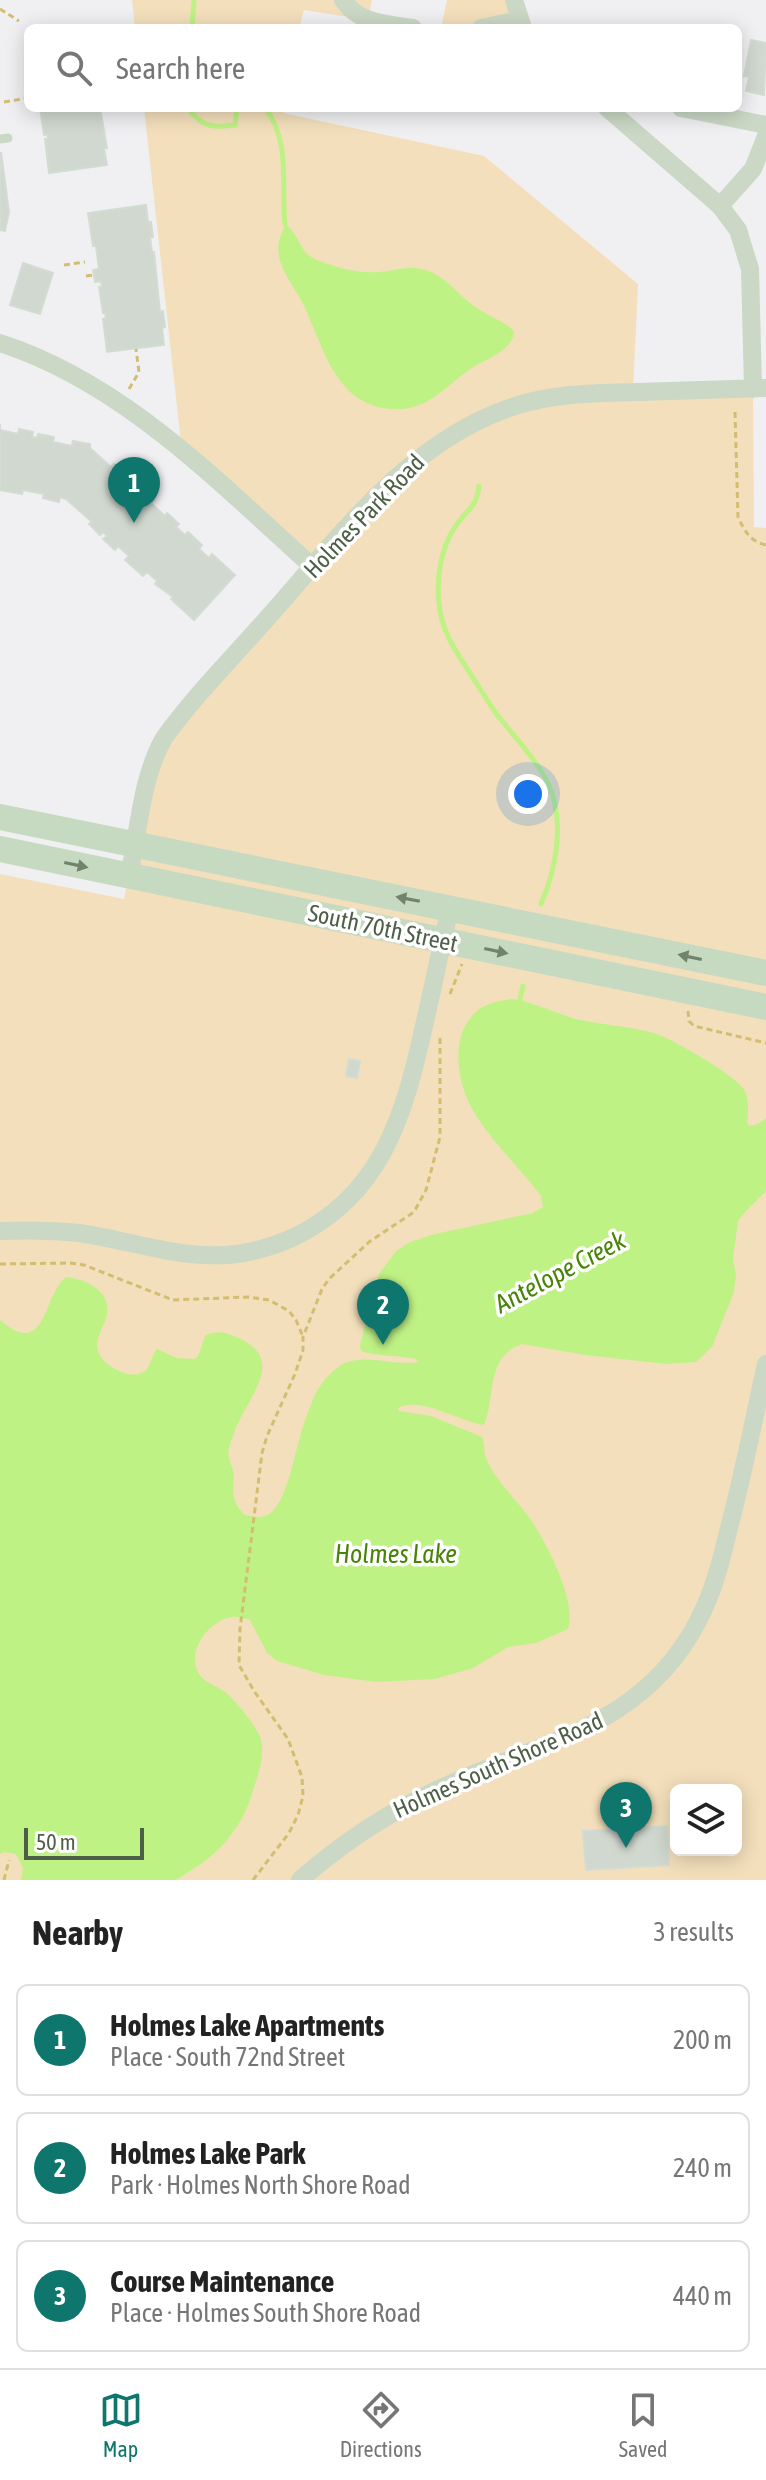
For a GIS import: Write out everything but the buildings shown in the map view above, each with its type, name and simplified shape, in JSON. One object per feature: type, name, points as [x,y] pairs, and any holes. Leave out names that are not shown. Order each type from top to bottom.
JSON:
[{"type":"main road","name":"South 70th Street","points":[[0,817],[766,973]]},
{"type":"main road","name":"South 70th Street","points":[[0,849],[766,1007]]},
{"type":"street","points":[[343,0],[357,15],[390,24]]},
{"type":"street","points":[[514,0],[521,24]]},
{"type":"street","points":[[612,112],[720,206],[738,230],[750,269],[760,388]]},
{"type":"street","points":[[701,112],[766,125]]},
{"type":"street","points":[[720,206],[753,169],[766,136]]},
{"type":"street","points":[[0,343],[51,364],[133,411],[313,567]]},
{"type":"street","name":"Holmes Park Road","points":[[129,876],[150,773],[164,738],[313,567],[391,481],[417,458],[445,438],[481,419],[513,407],[559,396],[760,388]]},
{"type":"street","points":[[0,1231],[79,1233],[181,1253],[234,1255],[287,1241],[324,1221],[365,1180],[398,1124],[412,1080],[450,908]]},
{"type":"street","name":"Holmes South Shore Road","points":[[300,1880],[337,1849],[387,1815],[443,1787],[587,1729],[638,1695],[662,1673],[698,1621],[716,1578],[766,1364]]},
{"type":"path","points":[[0,9],[19,21]]},
{"type":"path","points":[[4,102],[24,99]]},
{"type":"path","points":[[64,265],[85,262]]},
{"type":"path","points":[[86,276],[94,275]]},
{"type":"path","points":[[129,389],[139,372],[136,349]]},
{"type":"path","points":[[735,412],[738,517],[745,532],[755,542],[766,545]]},
{"type":"path","points":[[447,1000],[462,964]]},
{"type":"path","points":[[688,1011],[689,1021],[694,1026],[766,1043]]},
{"type":"path","points":[[253,1880],[289,1833],[303,1796],[297,1759],[288,1739],[239,1665],[240,1629],[258,1475],[267,1436],[295,1374],[303,1350],[303,1337],[322,1289],[369,1242],[414,1212],[426,1190],[440,1137],[440,1032]]},
{"type":"path","points":[[0,1264],[84,1265],[173,1300],[248,1297],[269,1300],[289,1311],[303,1337]]},
{"type":"path","points":[[4,1880],[9,1860]]},
{"type":"shaded area","points":[[132,0],[372,0],[368,20],[304,10],[300,24],[135,24]]},
{"type":"shaded area","points":[[447,0],[514,0],[519,20],[500,24],[442,24]]},
{"type":"shaded area","points":[[144,112],[283,112],[484,156],[638,284],[633,392],[753,389],[754,527],[766,528],[766,1880],[0,1880],[0,874],[124,899],[152,763],[312,567],[182,452]]},
{"type":"water","points":[[285,224],[311,257],[331,265],[363,272],[410,268],[434,274],[477,308],[510,327],[514,331],[513,338],[499,353],[423,403],[402,409],[363,401],[349,391],[328,361],[283,268],[278,250]]},
{"type":"water","name":"Holmes Lake","points":[[512,999],[576,1019],[663,1036],[715,1066],[743,1088],[748,1101],[749,1126],[766,1118],[766,1191],[738,1221],[733,1259],[736,1275],[734,1292],[712,1347],[696,1362],[666,1364],[522,1344],[510,1350],[497,1368],[484,1425],[429,1407],[407,1405],[398,1408],[399,1411],[431,1416],[482,1437],[490,1467],[531,1520],[552,1558],[568,1604],[568,1629],[536,1643],[508,1647],[473,1668],[435,1679],[377,1682],[324,1675],[277,1661],[267,1653],[250,1620],[224,1619],[210,1629],[199,1643],[196,1667],[203,1679],[226,1693],[243,1711],[262,1744],[262,1760],[247,1808],[227,1840],[200,1864],[174,1880],[21,1880],[23,1868],[16,1854],[0,1854],[0,1320],[15,1330],[27,1333],[35,1329],[66,1277],[88,1283],[105,1298],[107,1314],[97,1341],[98,1351],[105,1362],[125,1373],[145,1371],[157,1349],[177,1358],[194,1359],[205,1336],[212,1333],[230,1335],[251,1345],[260,1356],[262,1368],[253,1395],[238,1422],[228,1456],[238,1507],[246,1515],[260,1517],[269,1514],[285,1490],[316,1392],[329,1375],[350,1361],[418,1362],[416,1359],[361,1351],[379,1274],[396,1251],[410,1242],[435,1234],[533,1213],[543,1207],[541,1196],[476,1115],[465,1092],[459,1067],[460,1042],[469,1020],[485,1006]]},
{"type":"waterway","points":[[192,24],[194,0]]},
{"type":"waterway","points":[[192,112],[203,123],[220,126],[235,125],[237,112]]},
{"type":"waterway","points":[[267,112],[279,134],[282,149],[285,224]]},
{"type":"waterway","points":[[479,486],[473,504],[450,535],[443,554],[438,584],[440,612],[445,630],[458,654],[498,716],[541,771],[552,794],[556,809],[557,842],[541,904]]},
{"type":"waterway","points":[[520,999],[523,986]]},
{"type":"place","name":"Holmes Lake Apartments","points":[[134,523]]},
{"type":"place","name":"Holmes Lake Park","points":[[383,1345]]},
{"type":"place","name":"Course Maintenance","points":[[626,1848]]},
{"type":"water label","name":"Antelope Creek","points":[[560,1272]]}]
